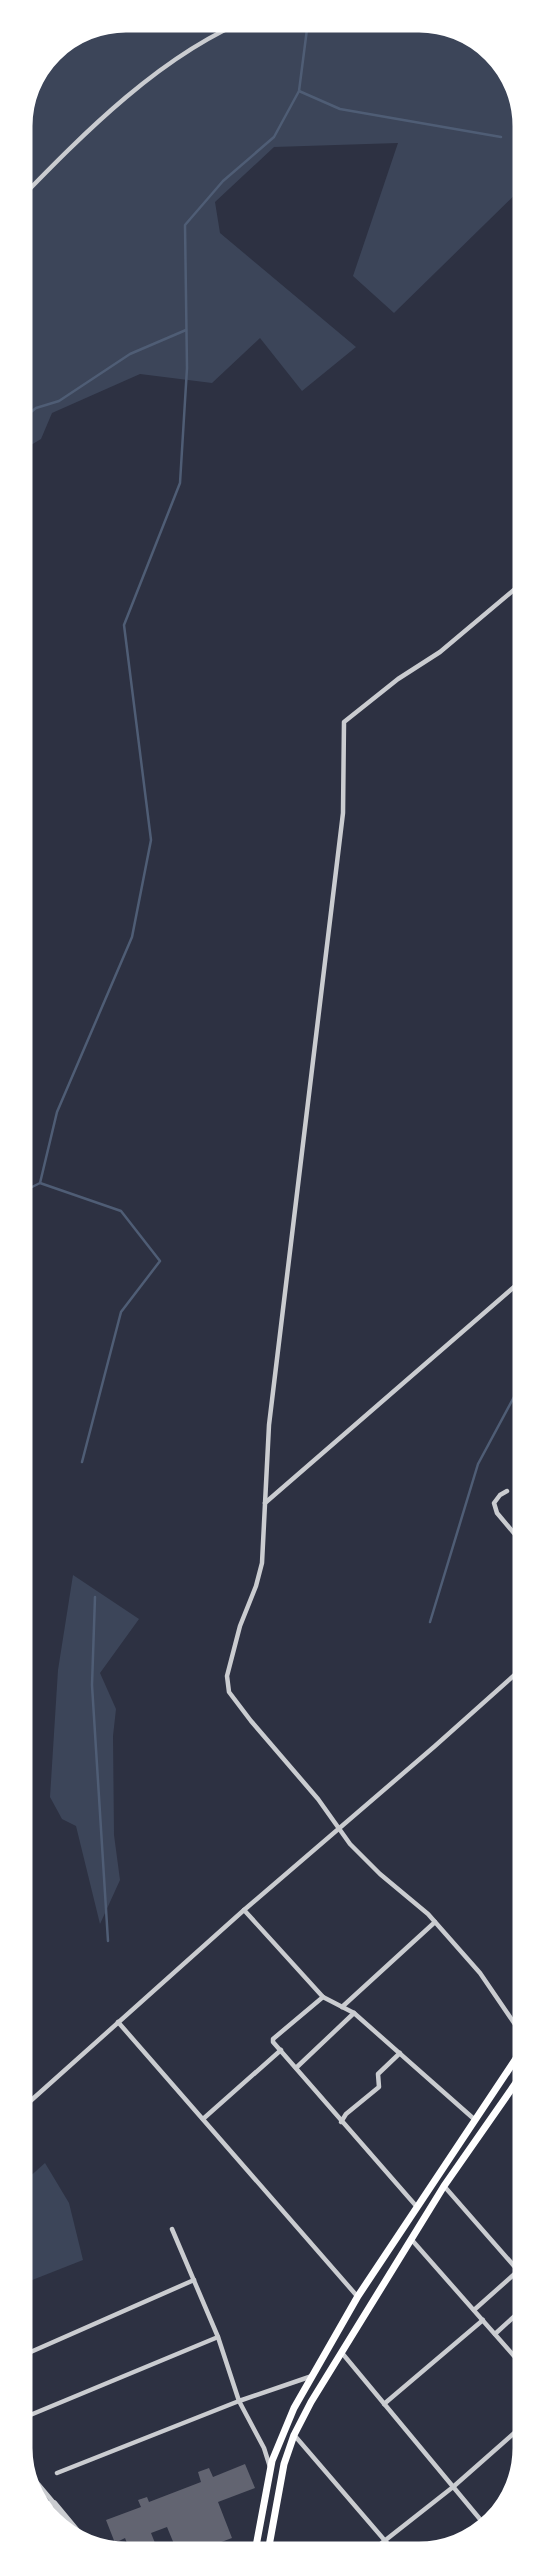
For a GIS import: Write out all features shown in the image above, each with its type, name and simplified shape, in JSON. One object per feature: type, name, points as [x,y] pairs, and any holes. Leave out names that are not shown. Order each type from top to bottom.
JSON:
[{"type":"main road","points":[[256,2546],[271,2468],[284,2429],[312,2376],[358,2296],[517,2054]]},
{"type":"main road","points":[[269,2546],[280,2479],[294,2435],[411,2238],[444,2186],[517,2083]]},
{"type":"street","points":[[28,191],[90,130],[140,88],[214,35],[230,28]]},
{"type":"street","points":[[517,588],[440,652],[398,679],[344,722],[343,813],[269,1425],[262,1563],[240,1626],[227,1676],[229,1692],[366,1861],[435,1922],[487,1982],[517,2025]]},
{"type":"street","points":[[264,1503],[517,1284]]},
{"type":"street","points":[[507,1491],[494,1503],[497,1513],[517,1537]]},
{"type":"street","points":[[28,2103],[517,1672]]},
{"type":"street","points":[[244,1910],[323,1997],[354,2013],[474,2119]]},
{"type":"street","points":[[342,2007],[435,1922]]},
{"type":"street","points":[[323,1997],[272,2040],[417,2207]]},
{"type":"street","points":[[297,2067],[354,2013]]},
{"type":"street","points":[[118,2022],[358,2296]]},
{"type":"street","points":[[203,2119],[281,2050]]},
{"type":"street","points":[[341,2122],[346,2114],[379,2087],[378,2074],[400,2053]]},
{"type":"street","points":[[444,2186],[517,2268]]},
{"type":"street","points":[[172,2229],[218,2337],[239,2401],[264,2448],[271,2468]]},
{"type":"street","points":[[411,2238],[517,2359]]},
{"type":"street","points":[[474,2310],[517,2272]]},
{"type":"street","points":[[28,2353],[194,2280]]},
{"type":"street","points":[[495,2334],[517,2314]]},
{"type":"street","points":[[384,2404],[483,2320]]},
{"type":"street","points":[[28,2416],[218,2337]]},
{"type":"street","points":[[341,2352],[483,2522]]},
{"type":"street","points":[[57,2473],[239,2401],[312,2376]]},
{"type":"street","points":[[378,2546],[453,2487],[517,2431]]},
{"type":"street","points":[[294,2435],[391,2546]]},
{"type":"street","points":[[32,2477],[80,2534]]},
{"type":"street","points":[[45,2505],[54,2503]]},
{"type":"shaded area","points":[[126,28],[419,28],[457,35],[493,61],[510,88],[514,100],[517,126],[517,193],[394,313],[353,276],[398,143],[274,147],[215,202],[220,233],[356,347],[302,391],[260,338],[212,383],[140,374],[52,413],[41,439],[28,447],[28,119],[31,100],[38,83],[61,52],[94,33]]},
{"type":"shaded area","points":[[73,1575],[139,1619],[100,1673],[116,1709],[113,1736],[114,1835],[120,1880],[100,1924],[76,1826],[62,1819],[50,1797],[58,1670]]},
{"type":"shaded area","points":[[45,2163],[69,2203],[83,2260],[28,2282],[28,2178]]},
{"type":"building","points":[[245,2464],[255,2488],[218,2502],[232,2538],[211,2546],[175,2546],[167,2527],[151,2533],[156,2546],[128,2546],[125,2538],[115,2543],[106,2520],[141,2507],[138,2500],[147,2497],[149,2502],[201,2482],[198,2472],[209,2468],[213,2477]]},
{"type":"waterway","points":[[28,1189],[40,1183],[57,1112],[132,937],[151,840],[124,625],[180,483],[187,368],[185,225],[223,181],[274,137],[299,91],[307,28]]},
{"type":"waterway","points":[[299,91],[340,109],[501,137]]},
{"type":"waterway","points":[[28,414],[36,408],[59,401],[130,354],[186,330]]},
{"type":"waterway","points":[[40,1183],[121,1211],[160,1261],[121,1312],[82,1462]]},
{"type":"waterway","points":[[430,1622],[478,1464],[517,1391]]},
{"type":"waterway","points":[[95,1597],[92,1685],[108,1941]]}]
